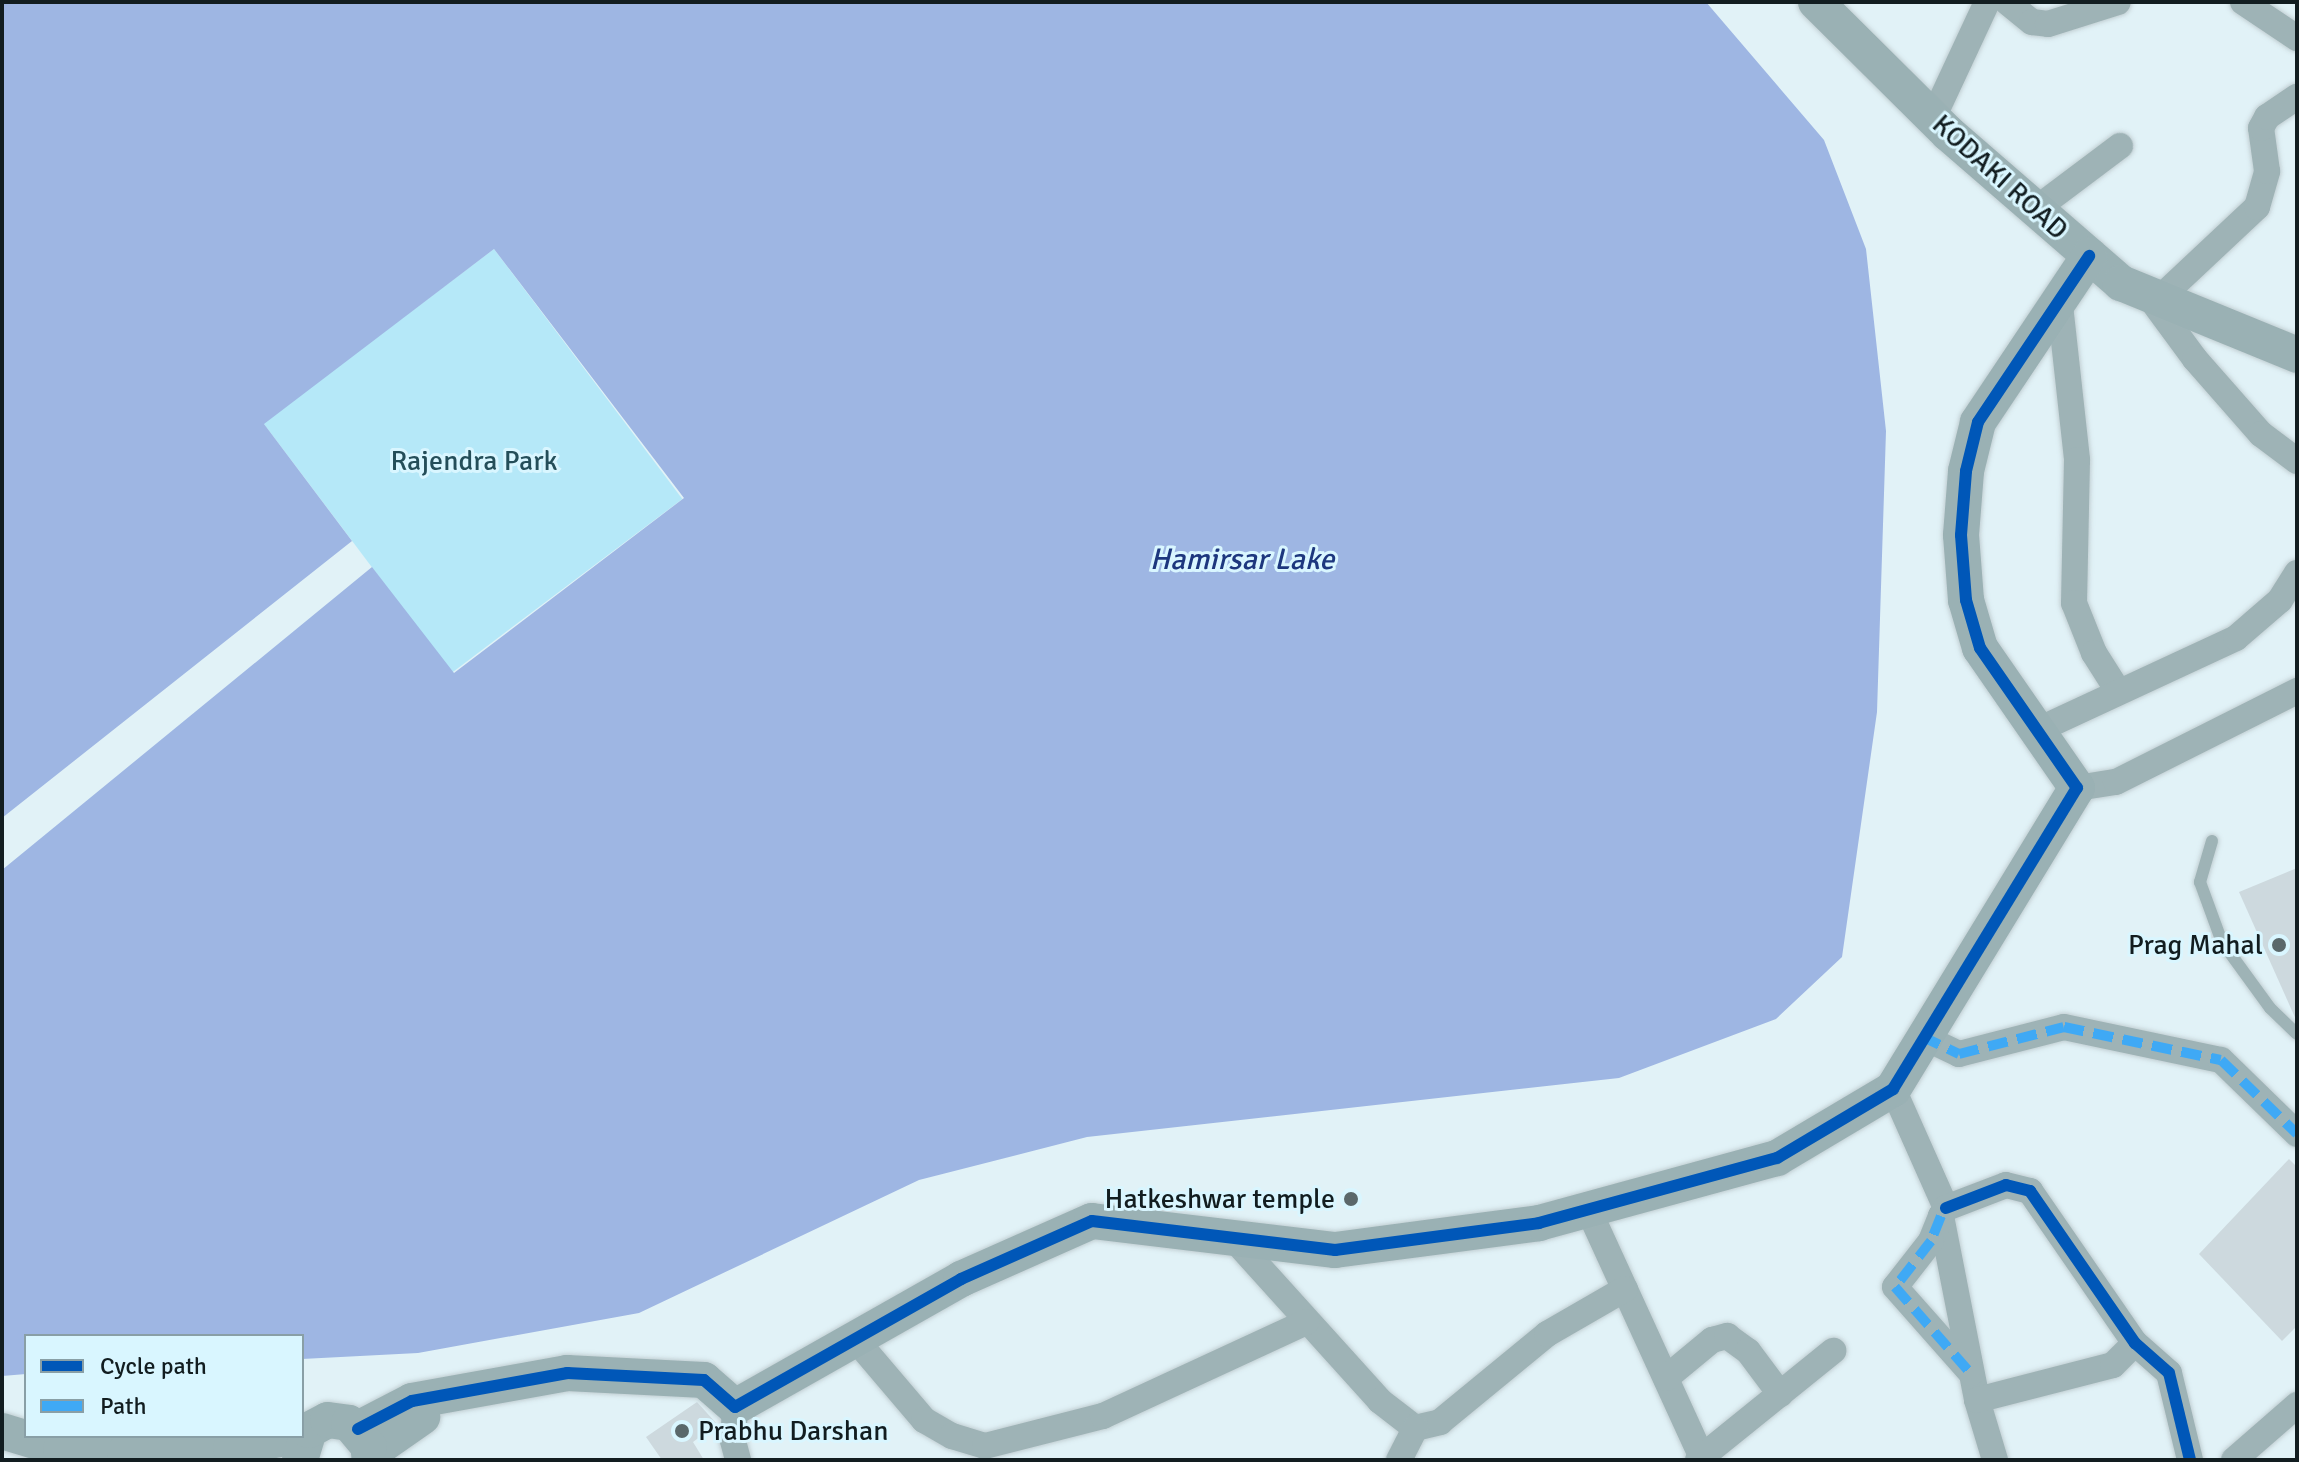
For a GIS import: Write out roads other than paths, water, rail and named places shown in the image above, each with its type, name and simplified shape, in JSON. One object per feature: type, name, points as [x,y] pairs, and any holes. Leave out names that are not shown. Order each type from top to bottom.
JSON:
[{"type":"street","name":"KODAKI ROAD","points":[[1816,2],[1933,118],[2121,283],[2293,346]]},
{"type":"street","points":[[1933,118],[1987,2]]},
{"type":"street","points":[[2007,2],[2040,24],[2118,2]]},
{"type":"street","points":[[2243,2],[2297,38]]},
{"type":"street","points":[[2297,97],[2267,117],[2261,128],[2267,171],[2257,207],[2154,296],[2195,359],[2261,434],[2297,461]]},
{"type":"street","points":[[2036,209],[2120,146]]},
{"type":"street","points":[[2077,788],[1980,648],[1966,600],[1961,535],[1966,471],[1978,422],[1999,383],[2060,305],[2089,256]]},
{"type":"street","points":[[2060,305],[2077,460],[2074,603],[2094,653],[2118,691]]},
{"type":"street","points":[[2038,730],[2236,638],[2280,600],[2297,573]]},
{"type":"street","points":[[735,1407],[961,1279],[1092,1221],[1335,1250],[1590,1213],[1777,1158],[1893,1089],[1921,1036],[2077,788],[2116,782],[2297,691]]},
{"type":"street","points":[[1921,1036],[1959,1054],[2064,1027],[2221,1060],[2297,1134]]},
{"type":"street","points":[[1893,1089],[1944,1212],[1975,1388],[1995,1460]]},
{"type":"street","points":[[1975,1388],[1895,1287],[1931,1241],[1944,1212],[2006,1185],[2030,1191],[2135,1343],[2169,1373],[2190,1460]]},
{"type":"street","points":[[1590,1213],[1701,1459],[1833,1351]]},
{"type":"street","points":[[1232,1237],[1380,1401],[1415,1428]]},
{"type":"street","points":[[1399,1460],[1415,1428],[1440,1422],[1547,1334],[1625,1289]]},
{"type":"street","points":[[856,1340],[901,1398],[952,1436],[985,1446],[1024,1450],[1306,1322]]},
{"type":"street","points":[[1666,1378],[1712,1340],[1727,1336],[1748,1351],[1780,1394]]},
{"type":"street","points":[[1975,1388],[2113,1365],[2135,1343]]},
{"type":"street","points":[[374,1451],[412,1401],[567,1373],[616,1378],[704,1380],[735,1407]]},
{"type":"street","points":[[374,1451],[420,1418],[616,1378]]},
{"type":"street","points":[[2240,1459],[2297,1405]]},
{"type":"street","points":[[735,1407],[733,1441],[738,1460]]},
{"type":"street","points":[[25,1438],[61,1449],[125,1452],[231,1448],[302,1440],[328,1420],[374,1451]]},
{"type":"street","points":[[2,1431],[24,1438]]},
{"type":"lane","points":[[2212,841],[2200,882],[2222,942],[2270,1008],[2296,1032]]},
{"type":"water","name":"Hamirsar Lake","points":[[2,2],[1706,2],[1824,140],[1866,249],[1886,431],[1877,712],[1842,957],[1776,1019],[1619,1078],[1087,1137],[919,1180],[639,1313],[418,1353],[304,1359],[304,1334],[24,1334],[24,1374],[2,1376],[2,870],[372,567],[454,673],[684,498],[494,249],[264,424],[352,541],[2,818]]},
{"type":"place","name":"Prag Mahal","points":[[2279,945]]},
{"type":"place","name":"Hatkeshwar temple","points":[[1351,1199]]},
{"type":"place","name":"Prabhu Darshan","points":[[682,1431]]},
{"type":"park label","name":"Rajendra Park","points":[[474,461]]}]
